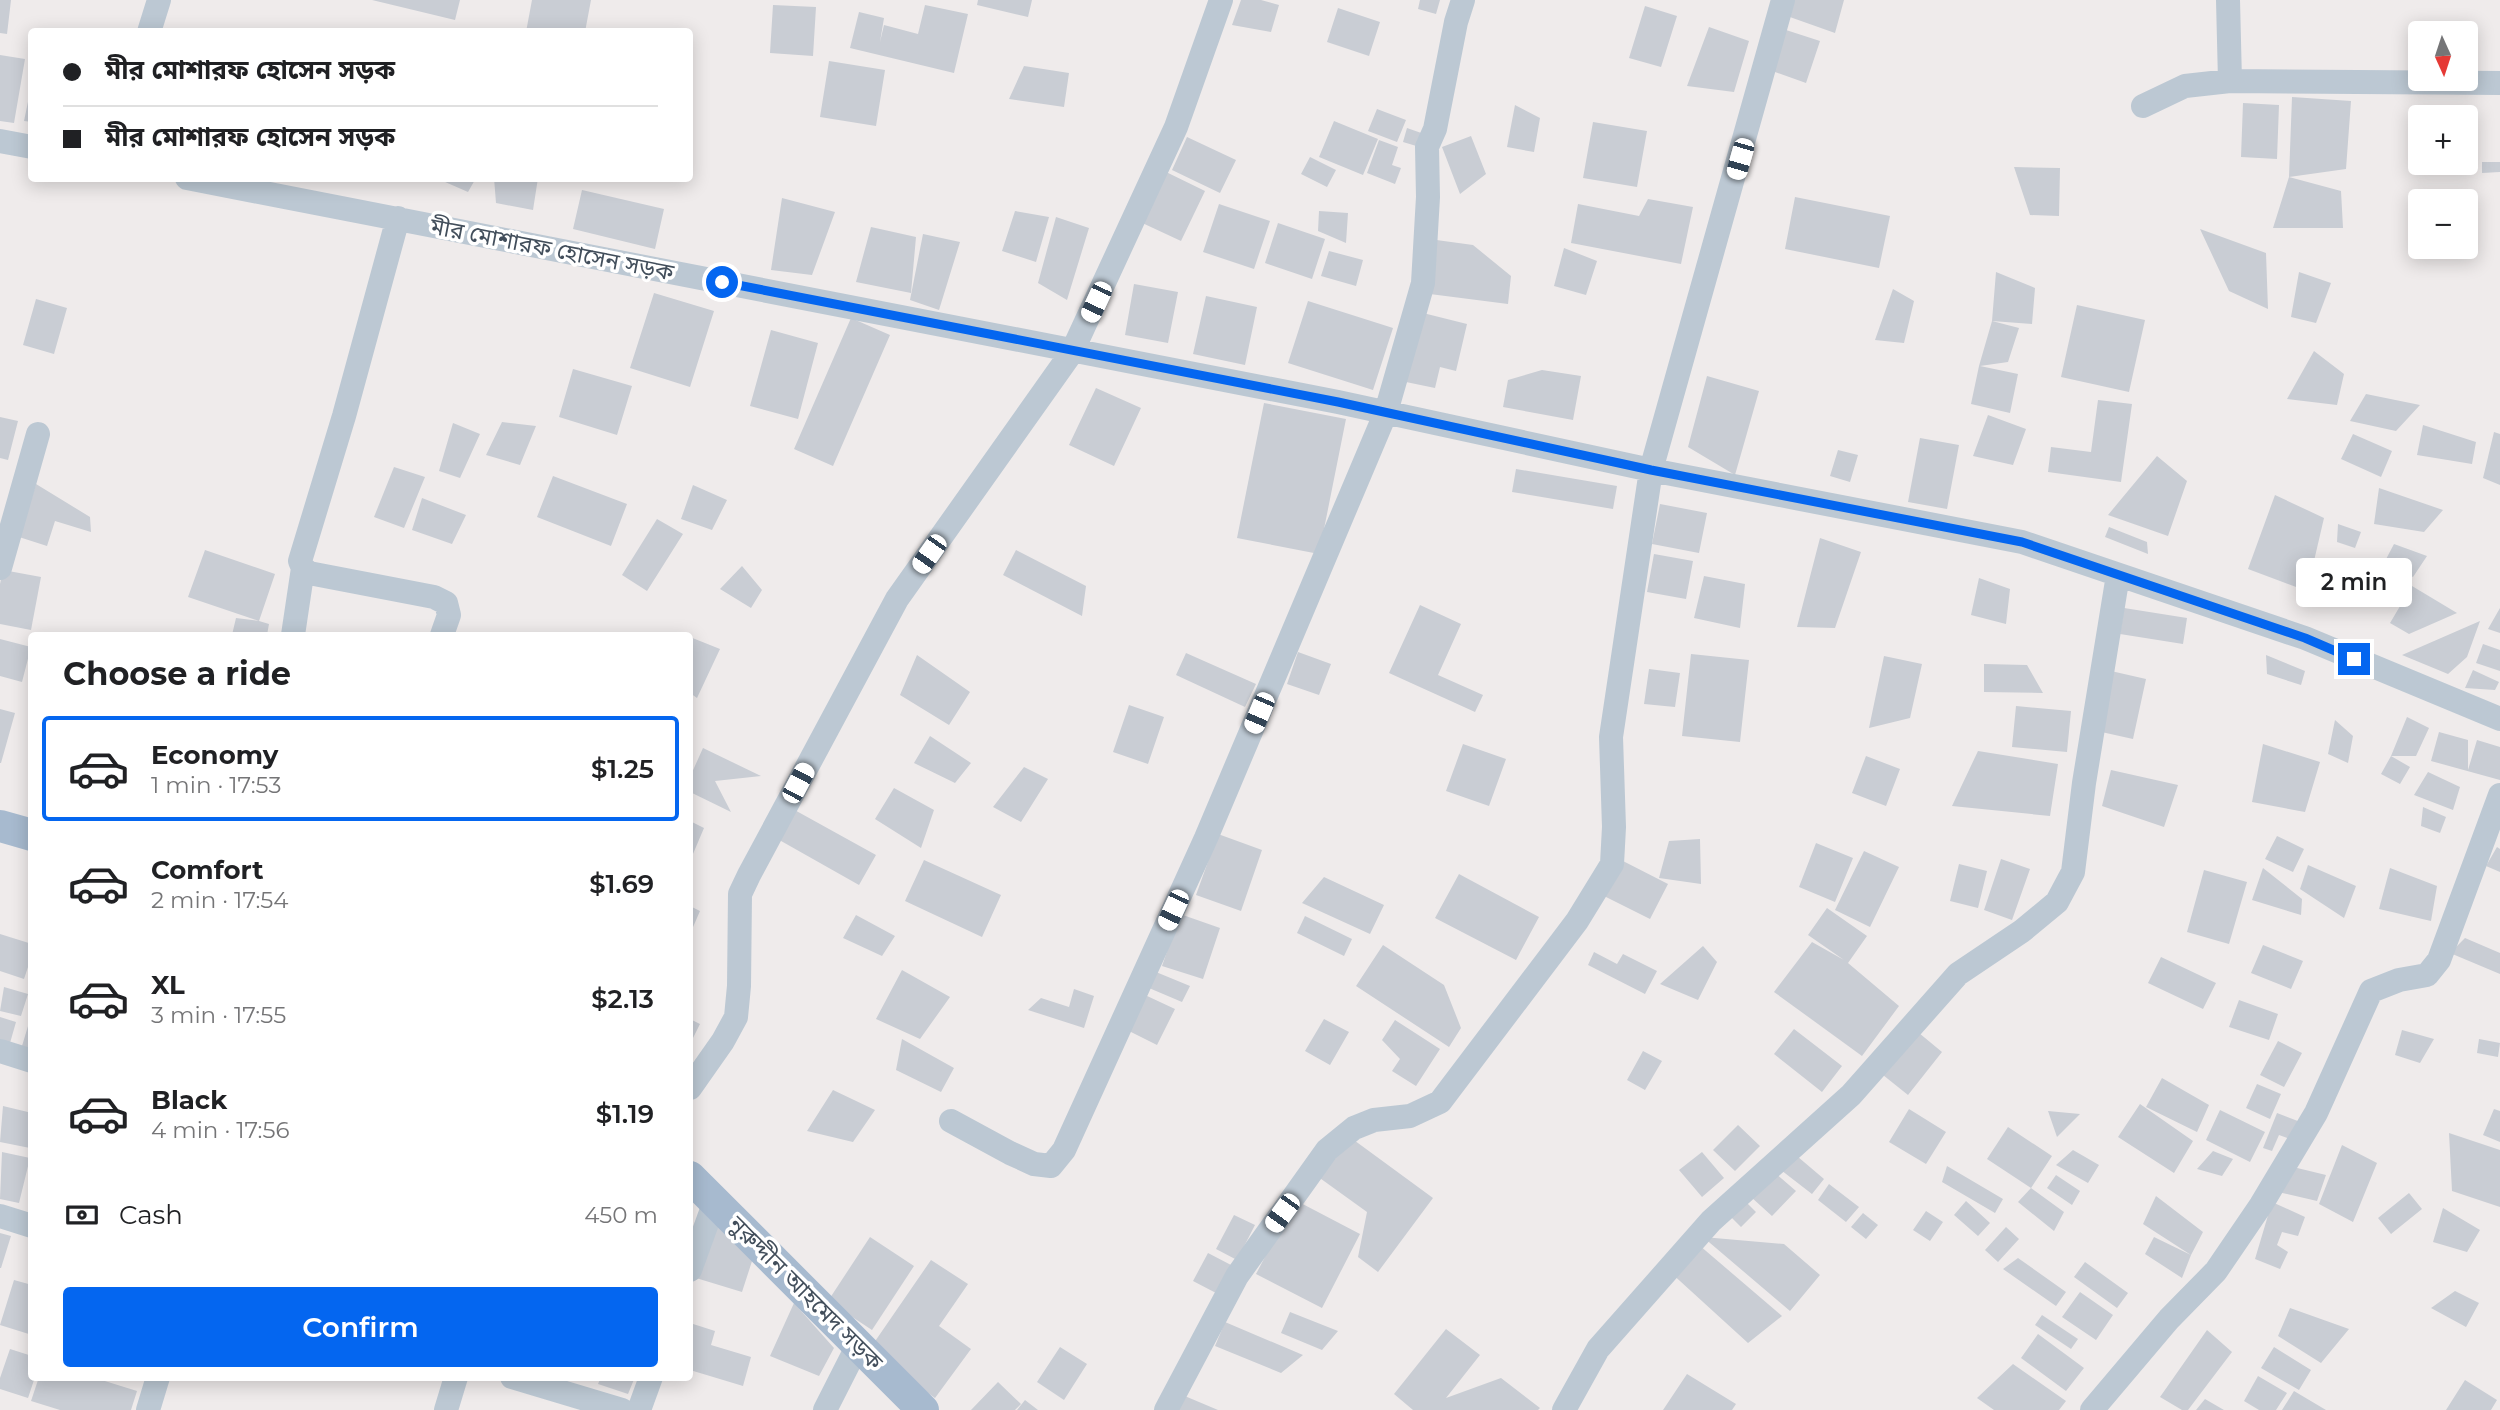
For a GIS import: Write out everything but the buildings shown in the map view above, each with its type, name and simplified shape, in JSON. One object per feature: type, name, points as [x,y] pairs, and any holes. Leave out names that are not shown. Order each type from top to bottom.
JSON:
[{"type":"main road","points":[[0,826],[28,834]]},
{"type":"main road","name":"নুরুদ্দীন আহমেদ সড়ক","points":[[693,1180],[923,1410]]},
{"type":"street","points":[[150,28],[159,0]]},
{"type":"street","points":[[693,1084],[736,1017],[740,894],[749,875],[897,599],[1072,352],[1176,127],[1221,0]]},
{"type":"street","points":[[951,1121],[1034,1164],[1051,1166],[1064,1150],[1206,838],[1386,412],[1423,282],[1429,197],[1427,147],[1435,129],[1456,22],[1464,0]]},
{"type":"street","points":[[1166,1410],[1237,1276],[1327,1150],[1354,1128],[1374,1120],[1409,1116],[1440,1102],[1577,922],[1612,864],[1614,827],[1611,737],[1651,470],[1783,0]]},
{"type":"street","points":[[2228,0],[2230,81]]},
{"type":"street","points":[[2143,106],[2185,86],[2230,81],[2500,83]]},
{"type":"street","points":[[0,141],[28,146]]},
{"type":"street","name":"মীর মোশারফ হোসেন সড়ক","points":[[208,182],[1386,412],[1651,470],[2022,542],[2305,638],[2500,719]]},
{"type":"street","points":[[398,218],[344,416],[300,561],[309,573],[434,597],[446,603],[449,615],[443,632]]},
{"type":"street","points":[[0,568],[38,434]]},
{"type":"street","points":[[293,632],[303,568]]},
{"type":"street","points":[[1564,1410],[1598,1349],[1711,1221],[1851,1096],[1958,974],[2022,931],[2057,902],[2073,872],[2084,783],[2118,575]]},
{"type":"street","points":[[2092,1410],[2169,1319],[2216,1271],[2261,1205],[2316,1113],[2371,991],[2399,980],[2427,975],[2439,960],[2500,795]]},
{"type":"street","points":[[0,1051],[28,1059]]},
{"type":"street","points":[[693,1262],[715,1201]]},
{"type":"street","points":[[0,1216],[28,1225]]},
{"type":"street","points":[[825,1410],[858,1345]]},
{"type":"street","points":[[148,1410],[157,1381]]},
{"type":"street","points":[[446,1410],[455,1381]]},
{"type":"street","points":[[525,1381],[622,1410]]},
{"type":"street","points":[[639,1410],[650,1381]]},
{"type":"route","points":[[722,282],[1338,402],[1651,470],[2022,542],[2305,638],[2354,659]]}]
